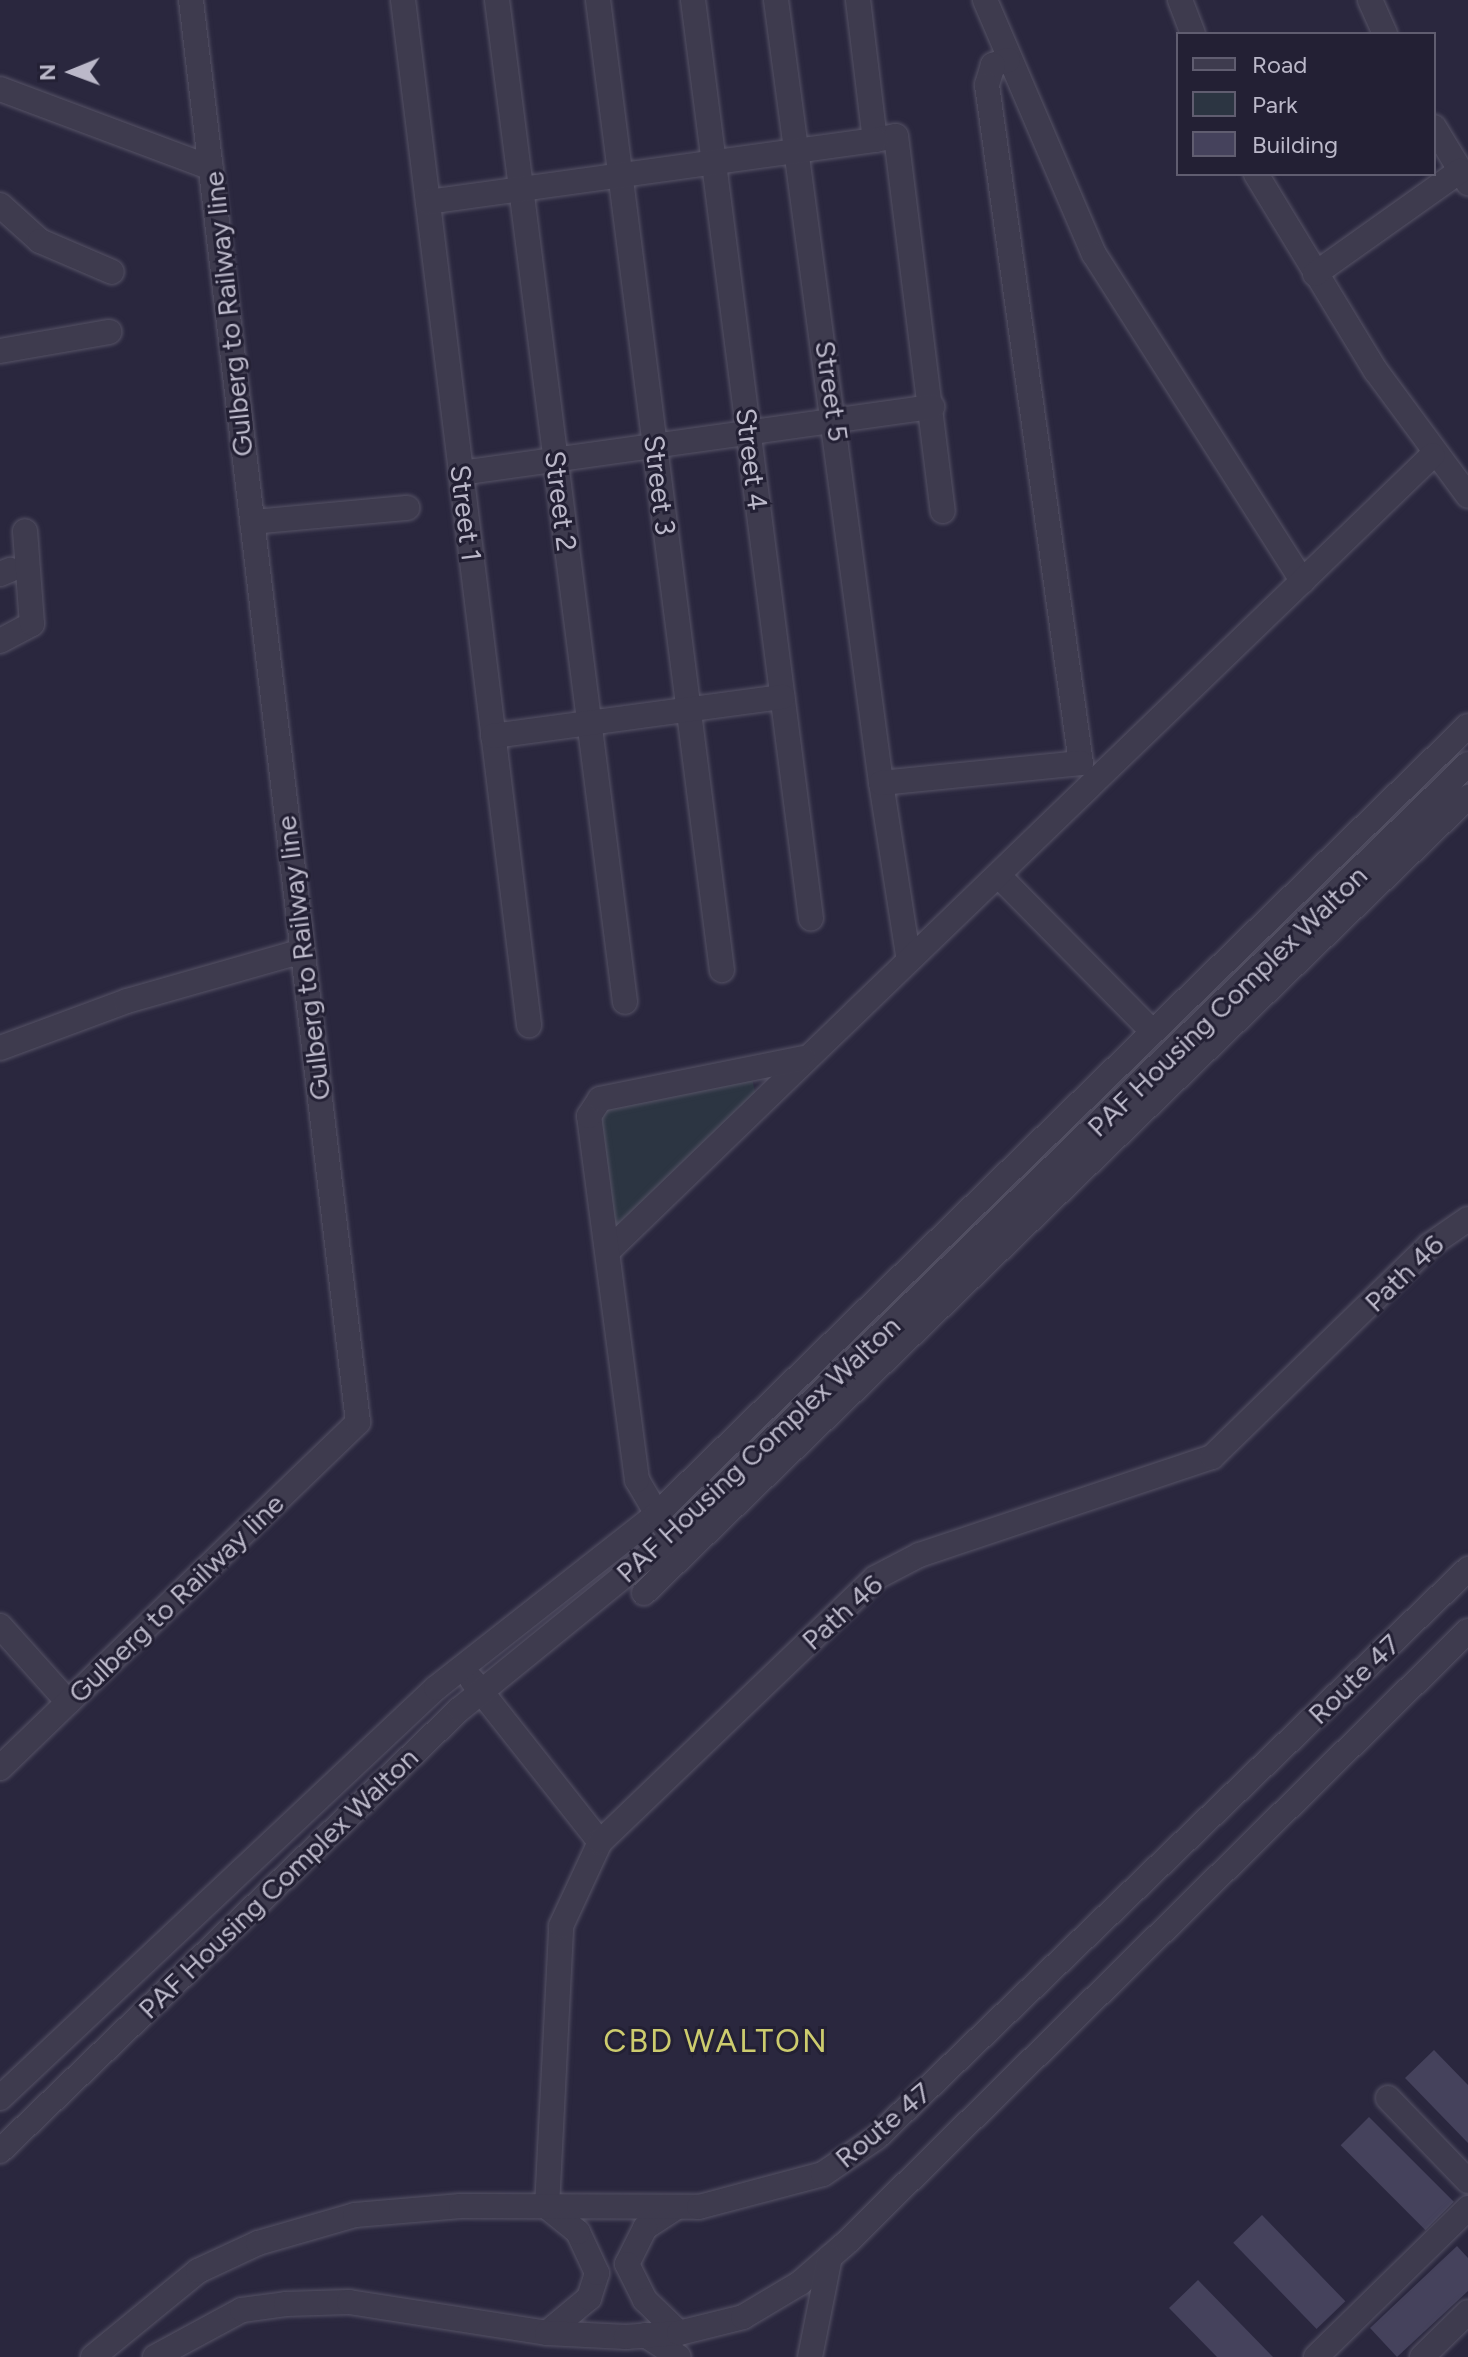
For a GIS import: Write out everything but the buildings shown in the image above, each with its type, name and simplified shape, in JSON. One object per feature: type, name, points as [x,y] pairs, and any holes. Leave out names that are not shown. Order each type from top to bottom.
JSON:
[{"type":"street","name":"Gulberg to Railway line","points":[[0,1768],[358,1422],[191,0]]},
{"type":"street","name":"Street 1","points":[[403,0],[529,1025]]},
{"type":"street","name":"Street 2","points":[[497,0],[625,1002]]},
{"type":"street","name":"Street 3","points":[[598,0],[722,970]]},
{"type":"street","name":"Street 4","points":[[693,0],[811,918]]},
{"type":"street","name":"Street 5","points":[[776,0],[836,420],[881,783],[908,955]]},
{"type":"street","points":[[858,0],[875,140]]},
{"type":"street","points":[[985,0],[1008,60],[1094,254],[1302,581]]},
{"type":"street","points":[[1180,0],[1192,32]]},
{"type":"street","points":[[1377,2],[1384,32]]},
{"type":"street","points":[[1008,60],[993,65],[987,85],[1088,772]]},
{"type":"street","points":[[0,89],[211,168]]},
{"type":"street","points":[[1315,274],[1464,177],[1436,130]]},
{"type":"street","points":[[428,202],[896,136],[943,511]]},
{"type":"street","points":[[1257,176],[1315,274],[1433,455],[1468,496]]},
{"type":"street","points":[[0,205],[40,241],[112,272]]},
{"type":"street","points":[[0,351],[109,332]]},
{"type":"street","points":[[461,473],[932,407]]},
{"type":"street","points":[[608,1251],[908,955],[1000,877],[1088,772],[1302,581],[1433,455]]},
{"type":"street","points":[[252,522],[407,508]]},
{"type":"street","points":[[0,641],[32,624],[25,531]]},
{"type":"street","points":[[493,736],[782,697]]},
{"type":"street","name":"PAF Housing Complex Walton","points":[[0,2098],[463,1666],[656,1515],[1150,1029],[1468,726]]},
{"type":"street","name":"PAF Housing Complex Walton","points":[[0,2151],[480,1692],[680,1543],[1468,764]]},
{"type":"street","points":[[881,783],[1088,772]]},
{"type":"street","points":[[644,1593],[680,1543],[1468,797]]},
{"type":"street","points":[[1000,877],[1150,1029]]},
{"type":"street","points":[[0,1048],[127,1001],[302,951]]},
{"type":"street","points":[[680,1543],[656,1515],[637,1480],[593,1102],[803,1058]]},
{"type":"street","name":"Path 46","points":[[547,2207],[561,1926],[600,1842],[875,1578],[919,1555],[1212,1457],[1430,1245],[1468,1219]]},
{"type":"street","name":"Route 47","points":[[93,2357],[198,2271],[258,2243],[355,2215],[547,2207],[677,2207],[757,2196],[823,2174],[877,2137],[1468,1569]]},
{"type":"street","points":[[0,1626],[68,1702]]},
{"type":"street","name":"Route 47","points":[[155,2357],[242,2310],[286,2304],[349,2302],[547,2333],[645,2335],[679,2345],[743,2317],[830,2257],[1468,1631]]},
{"type":"street","points":[[463,1666],[480,1692],[600,1842]]},
{"type":"street","points":[[1388,2098],[1468,2181]]},
{"type":"street","points":[[547,2207],[585,2241],[597,2273],[589,2298],[547,2333]]},
{"type":"street","points":[[677,2207],[645,2228],[627,2264],[645,2300],[679,2345]]},
{"type":"street","points":[[1316,2357],[1468,2208]]},
{"type":"street","points":[[810,2357],[830,2257]]},
{"type":"street","points":[[1422,2357],[1468,2312]]},
{"type":"green space","points":[[751,1074],[756,1096],[613,1235],[599,1110]]},
{"type":"district","name":"CBD WALTON","points":[[716,2041]]}]
